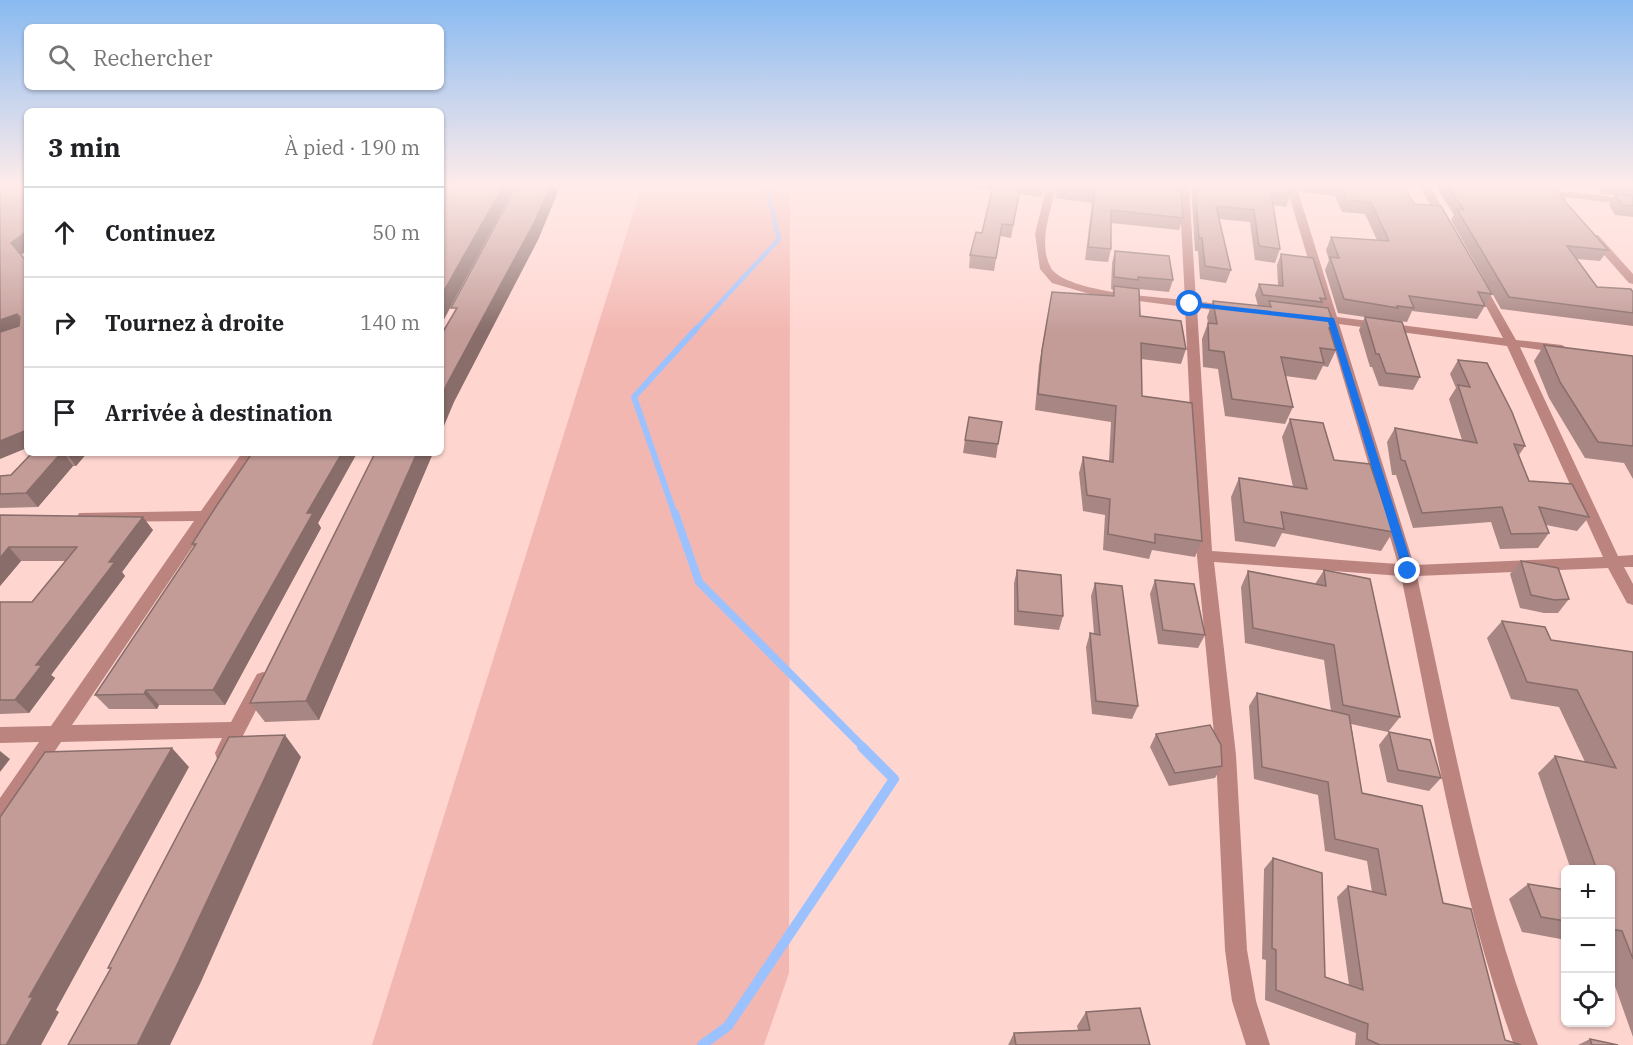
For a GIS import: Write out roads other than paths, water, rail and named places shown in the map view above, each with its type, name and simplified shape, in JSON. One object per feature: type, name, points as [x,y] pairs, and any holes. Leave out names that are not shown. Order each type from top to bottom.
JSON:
[{"type":"street","points":[[1042,234],[1041,250],[1045,269],[1056,281],[1093,292],[1249,311]]},
{"type":"street","points":[[1186,234],[1205,556],[1226,755],[1236,950],[1244,1001],[1258,1045]]},
{"type":"street","points":[[1305,234],[1408,571],[1471,863],[1505,989],[1526,1045]]},
{"type":"street","points":[[1590,234],[1633,281]]},
{"type":"street","points":[[1474,274],[1512,343],[1614,564],[1633,598]]},
{"type":"street","points":[[1308,317],[1578,352]]},
{"type":"street","points":[[0,815],[247,456]]},
{"type":"street","points":[[69,517],[206,516]]},
{"type":"street","points":[[1205,556],[1408,571],[1614,564],[1633,561]]},
{"type":"street","points":[[214,772],[274,658]]},
{"type":"street","points":[[0,735],[236,730]]},
{"type":"waterway","points":[[695,330],[779,239],[778,234]]},
{"type":"waterway","points":[[675,515],[634,397],[696,329]]},
{"type":"waterway","points":[[675,513],[699,582],[864,748]]},
{"type":"waterway","points":[[702,1045],[728,1026],[894,779],[862,747]]}]
